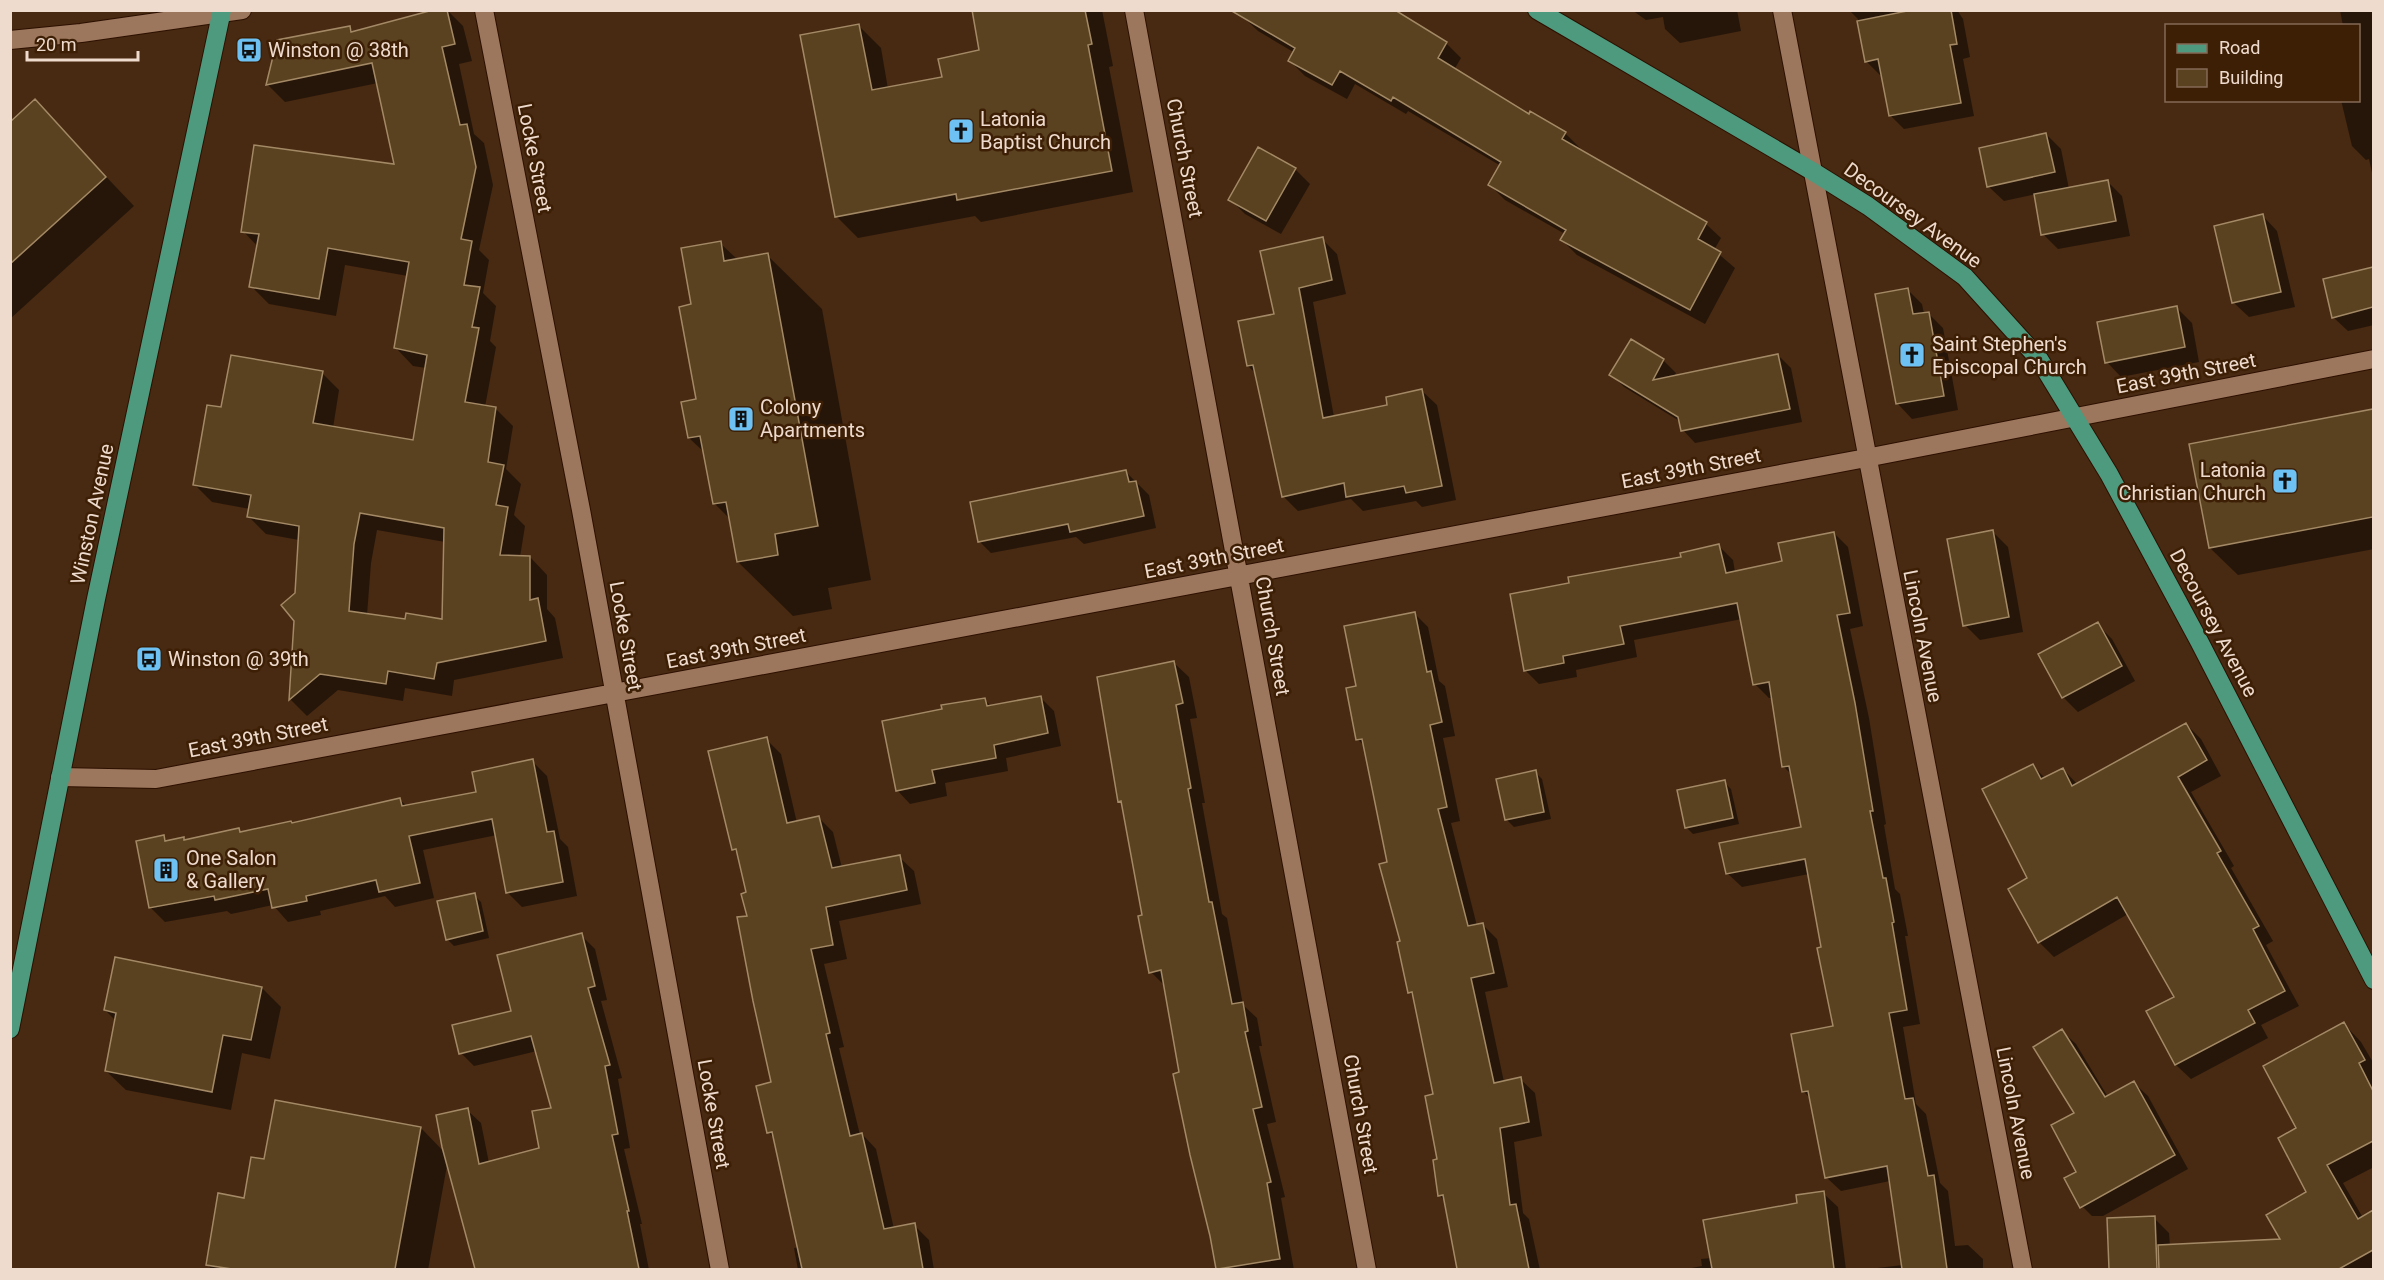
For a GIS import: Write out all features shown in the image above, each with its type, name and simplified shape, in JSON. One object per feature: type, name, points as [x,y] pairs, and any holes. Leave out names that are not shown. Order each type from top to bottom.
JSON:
[{"type":"main road","name":"Decoursey Avenue","points":[[1537,10],[1868,206],[1965,277],[2039,359],[2109,474],[2199,641],[2373,980]]},
{"type":"main road","name":"Winston Avenue","points":[[10,1029],[60,777],[222,12]]},
{"type":"street","points":[[10,40],[242,10]]},
{"type":"street","name":"Locke Street","points":[[484,10],[580,510],[720,1269]]},
{"type":"street","name":"Church Street","points":[[1134,10],[1367,1269]]},
{"type":"street","name":"Lincoln Avenue","points":[[1782,10],[2023,1269]]},
{"type":"street","name":"East 39th Street","points":[[60,777],[156,780],[1866,458],[2373,359]]},
{"type":"building","points":[[433,10],[447,10],[455,44],[442,47],[460,125],[467,124],[476,167],[461,239],[472,241],[464,285],[480,287],[472,327],[479,328],[465,402],[496,407],[488,462],[504,465],[496,505],[508,507],[500,555],[530,556],[530,600],[538,598],[546,641],[437,663],[434,679],[388,671],[386,684],[320,674],[289,700],[294,621],[281,605],[295,593],[299,526],[247,517],[251,495],[193,485],[207,405],[221,407],[231,355],[323,371],[313,423],[413,440],[427,355],[394,348],[409,262],[328,248],[319,299],[249,287],[259,234],[241,232],[254,145],[394,164],[372,63],[266,85],[277,40],[350,26],[351,32]],"holes":[[[360,513],[444,528],[442,619],[406,613],[405,619],[349,611],[354,544]]]},
{"type":"building","name":"Latonia Baptist Church","points":[[972,10],[1085,10],[1092,44],[1088,45],[1112,171],[957,200],[956,194],[835,217],[800,35],[859,24],[872,90],[942,77],[938,59],[979,50]]},
{"type":"building","points":[[1230,10],[1395,10],[1447,42],[1438,58],[1529,114],[1530,111],[1566,132],[1562,139],[1707,222],[1698,239],[1721,252],[1690,310],[1560,240],[1566,230],[1488,185],[1501,162],[1393,97],[1391,101],[1340,71],[1332,85],[1288,61],[1295,48]]},
{"type":"building","points":[[1912,10],[1951,10],[1957,44],[1950,45],[1961,103],[1889,116],[1878,59],[1865,62],[1857,21]]},
{"type":"building","points":[[35,99],[106,177],[10,264],[10,122]]},
{"type":"building","points":[[2046,133],[2055,172],[1987,187],[1979,148]]},
{"type":"building","points":[[1258,147],[1296,168],[1266,221],[1228,200]]},
{"type":"building","points":[[2108,180],[2116,221],[2041,235],[2034,194]]},
{"type":"building","points":[[2263,214],[2281,292],[2232,303],[2214,226]]},
{"type":"building","points":[[1323,237],[1332,280],[1299,288],[1323,418],[1387,405],[1386,397],[1422,389],[1442,486],[1406,493],[1404,486],[1346,497],[1344,483],[1282,497],[1253,365],[1247,366],[1238,321],[1274,314],[1260,251]]},
{"type":"building","name":"Colony Apartments","points":[[721,241],[724,261],[768,253],[818,526],[775,534],[778,555],[737,562],[726,502],[713,504],[700,436],[688,438],[681,402],[696,399],[679,307],[691,304],[681,248]]},
{"type":"building","points":[[2373,267],[2373,307],[2332,318],[2323,279]]},
{"type":"building","name":"Saint Stephen's Episcopal Church","points":[[1908,288],[1913,314],[1929,312],[1944,396],[1896,404],[1875,294]]},
{"type":"building","points":[[2177,306],[2185,347],[2105,363],[2097,322]]},
{"type":"building","points":[[1631,339],[1664,359],[1653,380],[1778,354],[1790,409],[1681,431],[1678,417],[1609,375]]},
{"type":"building","name":"Latonia Christian Church","points":[[2373,409],[2373,517],[2209,548],[2189,444]]},
{"type":"building","points":[[1126,470],[1129,482],[1136,481],[1144,516],[1070,532],[1068,524],[978,542],[970,502]]},
{"type":"building","points":[[1993,530],[2009,617],[1963,626],[1947,539]]},
{"type":"building","points":[[1834,532],[1850,613],[1837,615],[1855,703],[1873,811],[1870,811],[1894,922],[1892,923],[1907,1010],[1889,1013],[1905,1099],[1913,1098],[1928,1176],[1934,1175],[1947,1269],[1902,1269],[1887,1166],[1825,1178],[1808,1091],[1802,1092],[1791,1034],[1833,1026],[1817,948],[1821,947],[1805,859],[1726,874],[1719,843],[1801,827],[1789,766],[1782,767],[1769,682],[1753,685],[1737,603],[1620,626],[1624,644],[1563,656],[1564,663],[1524,671],[1510,594],[1569,583],[1568,577],[1681,557],[1680,553],[1719,544],[1726,573],[1782,561],[1778,543]]},
{"type":"building","points":[[1415,612],[1427,672],[1431,671],[1442,722],[1430,725],[1447,807],[1438,809],[1468,926],[1483,923],[1494,973],[1471,978],[1494,1083],[1521,1077],[1529,1122],[1500,1128],[1510,1205],[1516,1204],[1529,1269],[1457,1269],[1443,1195],[1438,1196],[1433,1160],[1437,1159],[1425,1096],[1433,1094],[1412,992],[1408,993],[1397,942],[1400,941],[1379,864],[1387,862],[1362,739],[1356,740],[1346,688],[1356,686],[1344,626]]},
{"type":"building","points":[[2098,622],[2122,666],[2062,698],[2038,654]]},
{"type":"building","points":[[1174,661],[1183,703],[1176,705],[1191,788],[1188,789],[1209,902],[1212,902],[1232,1004],[1243,1002],[1248,1031],[1245,1032],[1262,1107],[1253,1109],[1271,1182],[1267,1183],[1280,1259],[1218,1269],[1216,1269],[1173,1074],[1179,1072],[1161,970],[1149,973],[1138,916],[1142,915],[1121,801],[1118,802],[1097,677]]},
{"type":"building","points":[[1041,696],[1048,733],[994,745],[996,758],[932,770],[935,783],[896,791],[882,721],[942,709],[941,705],[985,698],[987,706]]},
{"type":"building","points":[[2186,723],[2207,760],[2178,777],[2221,851],[2217,853],[2259,926],[2253,929],[2285,991],[2248,1010],[2255,1023],[2175,1065],[2146,1011],[2174,997],[2117,897],[2038,943],[2008,889],[2027,878],[1982,789],[2033,764],[2041,779],[2063,768],[2072,786]]},
{"type":"building","points":[[767,737],[787,823],[819,816],[832,868],[900,855],[907,890],[826,907],[833,945],[811,949],[830,1033],[826,1034],[850,1136],[862,1133],[884,1229],[915,1223],[923,1269],[802,1269],[772,1132],[767,1133],[756,1086],[771,1082],[737,917],[747,916],[741,894],[746,892],[736,849],[732,850],[708,751]]},
{"type":"building","points":[[533,759],[547,832],[554,831],[563,882],[506,893],[492,819],[409,836],[420,883],[379,892],[376,880],[306,896],[307,901],[272,908],[268,889],[215,900],[214,896],[149,908],[136,841],[164,835],[165,841],[184,837],[184,840],[239,828],[240,832],[291,821],[292,823],[400,798],[402,806],[476,792],[472,772]]},
{"type":"building","points":[[1536,770],[1544,812],[1505,820],[1496,779]]},
{"type":"building","points":[[1725,780],[1733,818],[1685,828],[1677,790]]},
{"type":"building","points":[[475,893],[483,931],[446,940],[437,901]]},
{"type":"building","points":[[582,933],[595,986],[588,988],[610,1065],[605,1066],[618,1134],[612,1135],[639,1269],[475,1269],[442,1147],[436,1115],[468,1108],[479,1164],[539,1148],[532,1111],[551,1108],[531,1036],[459,1054],[452,1025],[511,1011],[497,955]]},
{"type":"building","points":[[115,957],[262,987],[251,1040],[223,1035],[212,1092],[105,1071],[116,1013],[104,1010]]},
{"type":"building","points":[[2344,1022],[2365,1060],[2359,1063],[2373,1091],[2373,1141],[2327,1165],[2358,1219],[2373,1210],[2373,1250],[2339,1269],[2159,1269],[2158,1245],[2280,1239],[2266,1215],[2306,1192],[2278,1138],[2296,1128],[2263,1066]]},
{"type":"building","points":[[2062,1029],[2105,1097],[2134,1081],[2175,1155],[2080,1208],[2064,1178],[2076,1172],[2051,1125],[2074,1113],[2033,1047]]},
{"type":"building","points":[[275,1100],[421,1127],[395,1269],[232,1269],[206,1265],[218,1193],[244,1198],[251,1157],[264,1159]]},
{"type":"building","points":[[1824,1191],[1834,1269],[1712,1269],[1703,1220],[1797,1203],[1796,1195]]},
{"type":"building","points":[[2155,1216],[2157,1269],[2109,1269],[2107,1218]]},
{"type":"place","name":"Winston @ 38th","points":[[249,50]]},
{"type":"place","name":"Latonia Baptist Church","points":[[961,131]]},
{"type":"place","name":"Saint Stephen's Episcopal Church","points":[[1912,355]]},
{"type":"place","name":"Colony Apartments","points":[[741,419]]},
{"type":"place","name":"Latonia Christian Church","points":[[2285,481]]},
{"type":"place","name":"Winston @ 39th","points":[[149,659]]},
{"type":"place","name":"One Salon & Gallery","points":[[166,870]]}]
